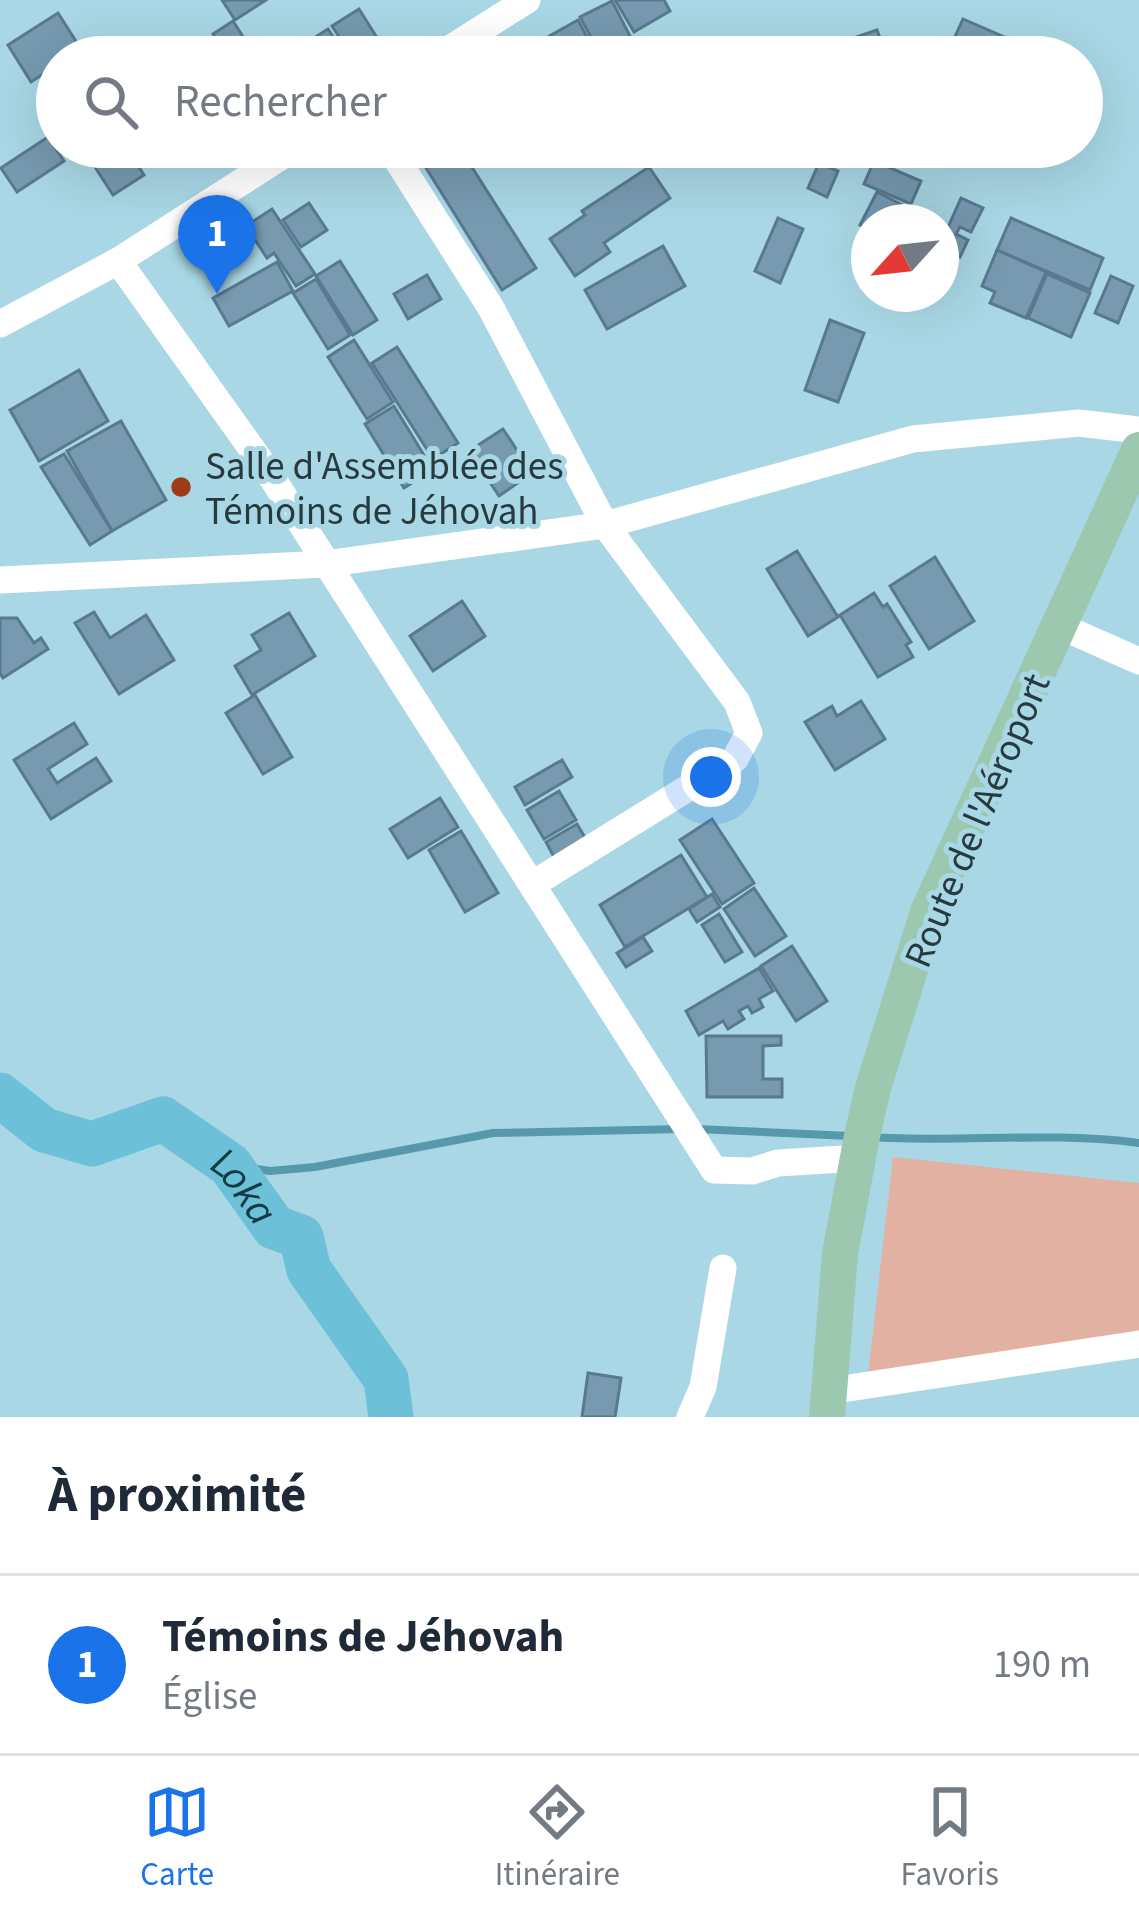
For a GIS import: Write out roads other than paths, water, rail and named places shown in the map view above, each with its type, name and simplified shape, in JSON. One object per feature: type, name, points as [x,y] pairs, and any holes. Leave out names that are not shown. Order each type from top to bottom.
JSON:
[{"type":"main road","name":"Route de l'Aéroport","points":[[828,1404],[840,1254],[873,1088],[928,912],[1139,450]]},
{"type":"street","points":[[470,36],[527,0]]},
{"type":"street","points":[[0,324],[118,261],[263,168]]},
{"type":"street","points":[[402,168],[491,308],[605,525],[737,702],[749,733],[735,759],[533,884]]},
{"type":"street","points":[[118,261],[269,473],[714,1170],[752,1171],[778,1163],[859,1158]]},
{"type":"street","points":[[0,580],[326,564],[605,525],[913,439],[1079,423],[1139,430]]},
{"type":"street","points":[[1060,626],[1139,661]]},
{"type":"street","points":[[690,1417],[704,1387],[723,1268]]},
{"type":"street","points":[[828,1404],[1139,1344]]},
{"type":"waterway","name":"Loka","points":[[0,1095],[44,1130],[92,1144],[163,1119],[230,1165],[274,1227],[301,1237],[309,1270],[386,1379],[391,1417]]},
{"type":"waterway","points":[[230,1165],[270,1171],[315,1167],[493,1133],[682,1129]]},
{"type":"waterway","points":[[697,1129],[850,1136]]},
{"type":"waterway","points":[[871,1137],[1139,1143]]},
{"type":"place","name":"Témoins de Jéhovah","points":[[217,294]]},
{"type":"place","name":"Salle d'Assemblée des Témoins de Jéhovah","points":[[181,487]]}]
